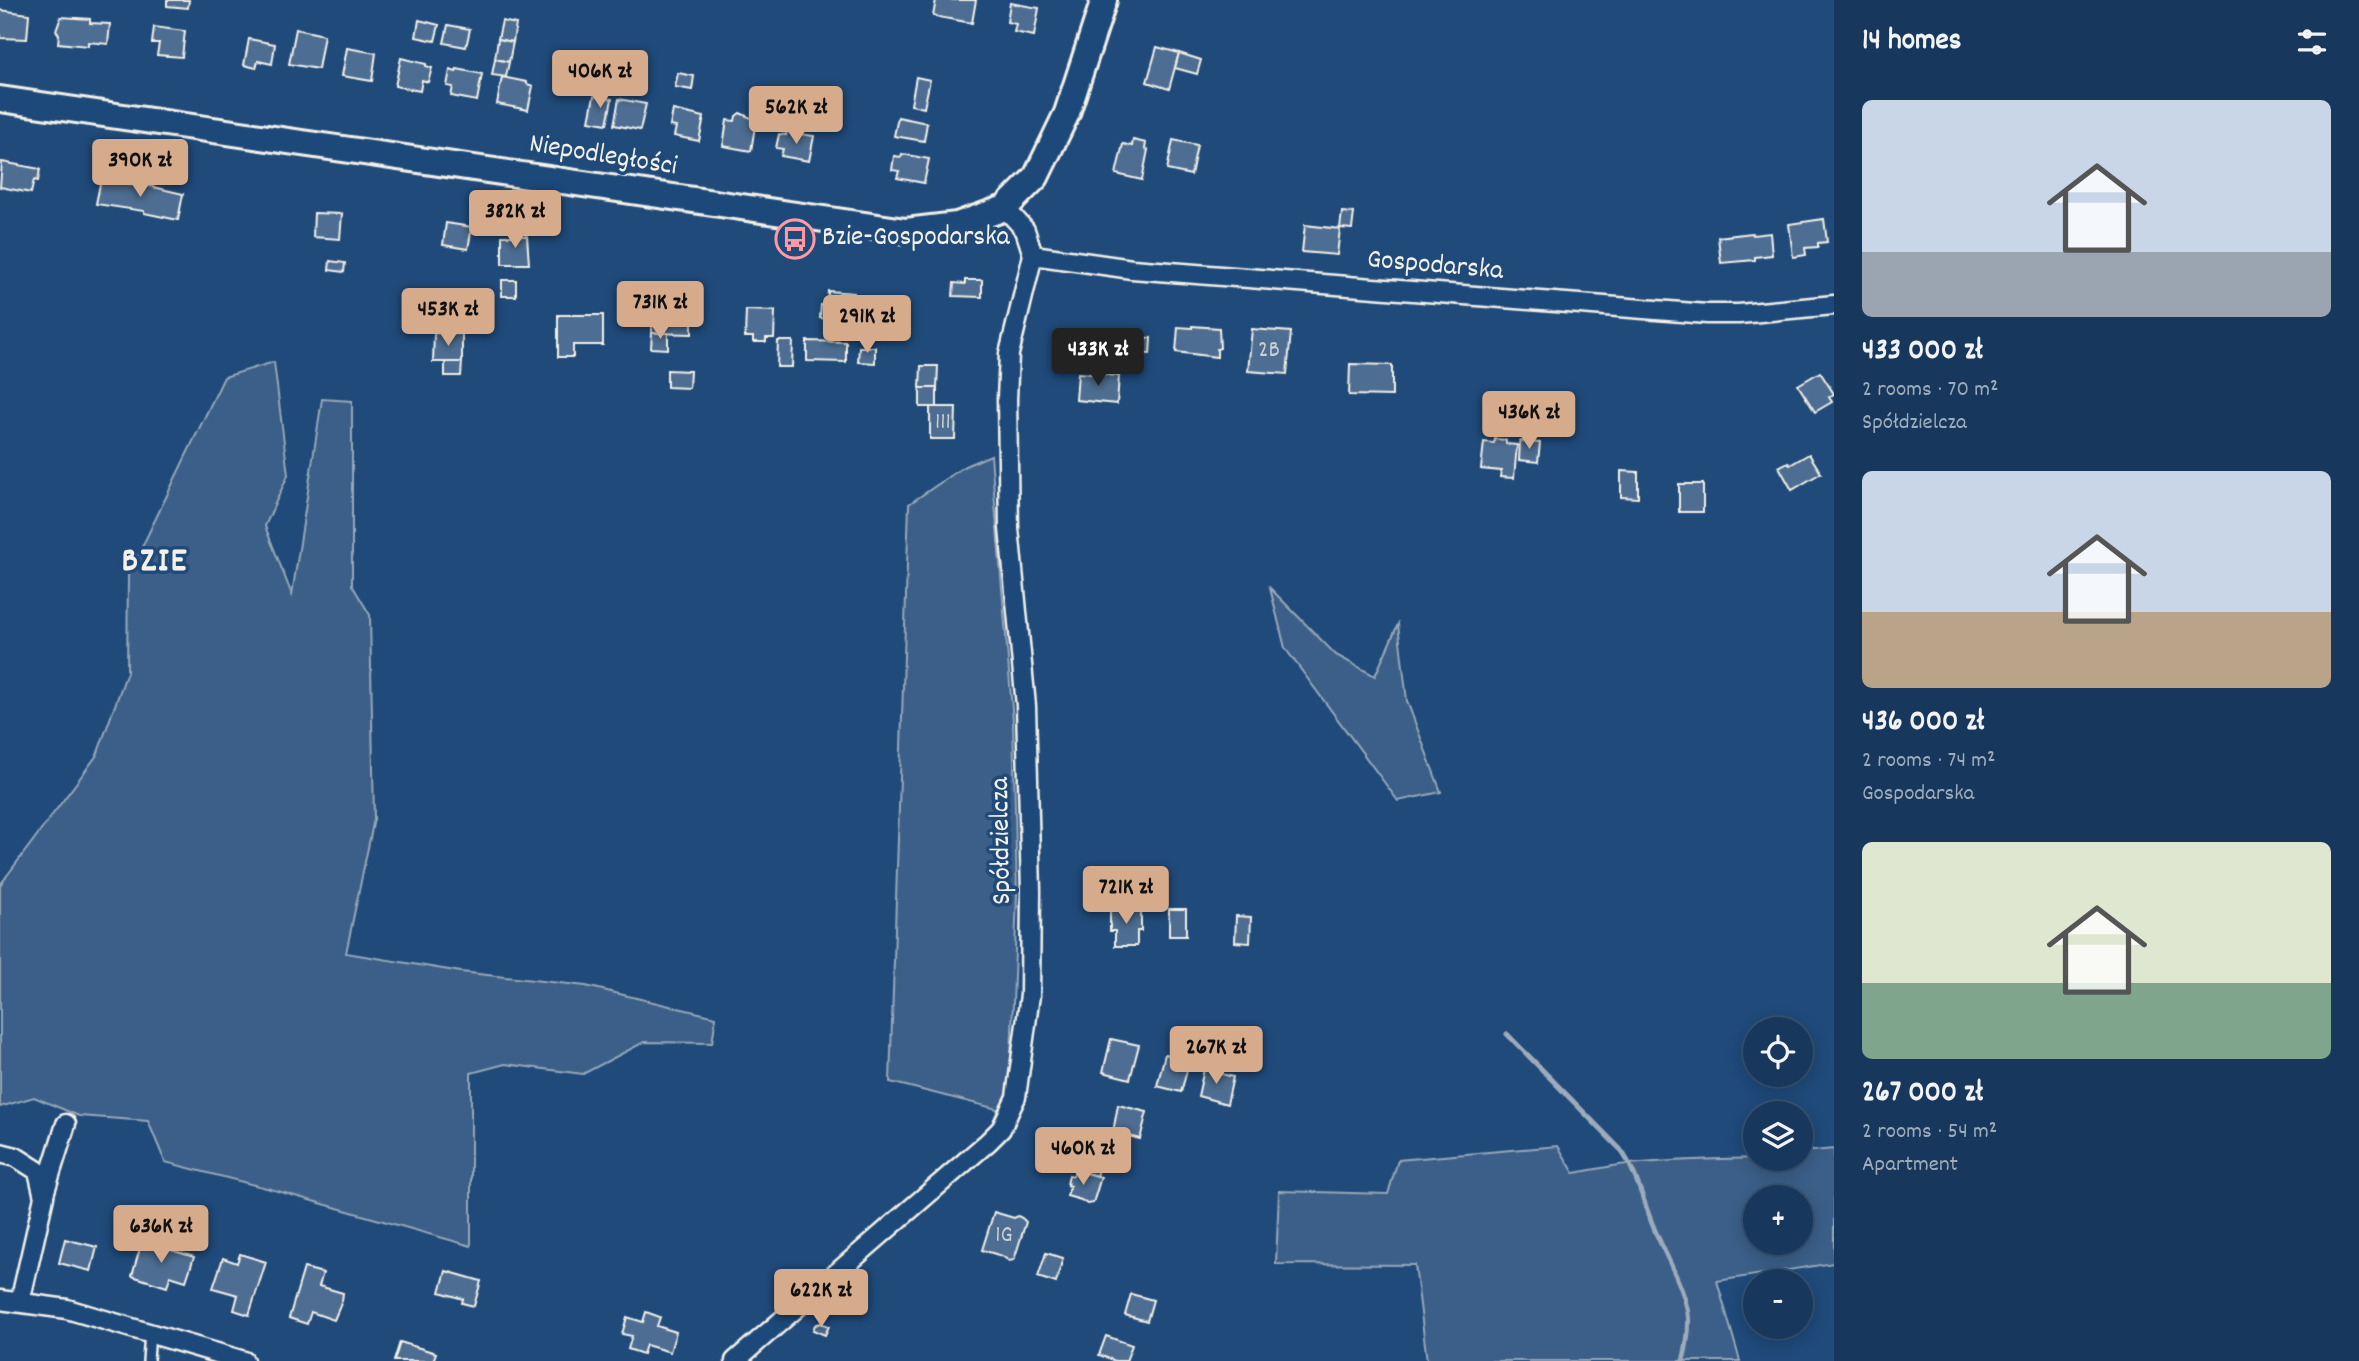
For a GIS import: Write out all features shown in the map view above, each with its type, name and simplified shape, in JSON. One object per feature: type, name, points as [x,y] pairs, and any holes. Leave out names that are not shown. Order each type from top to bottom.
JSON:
[{"type":"street","name":"Niepodległości","points":[[0,99],[906,231],[957,225],[1005,208],[1036,177],[1067,113],[1104,0]]},
{"type":"street","points":[[1005,208],[1025,230],[1033,255]]},
{"type":"street","name":"Gospodarska","points":[[1033,255],[1132,269],[1707,314],[1739,314],[1834,304]]},
{"type":"street","name":"Spółdzielcza","points":[[734,1361],[988,1142],[1001,1129],[1016,1097],[1030,995],[1031,891],[1026,706],[1009,527],[1007,399],[1009,354],[1033,255]]},
{"type":"street","points":[[20,1302],[44,1197],[66,1124]]},
{"type":"street","points":[[0,1153],[16,1157],[38,1171],[44,1197]]},
{"type":"street","points":[[0,1300],[67,1309],[244,1361]]},
{"type":"lane","points":[[148,1361],[150,1332]]},
{"type":"shaded area","points":[[274,362],[288,475],[265,526],[292,595],[322,399],[352,401],[352,585],[370,615],[374,819],[346,953],[461,972],[586,986],[716,1017],[712,1043],[644,1042],[583,1074],[505,1064],[471,1073],[471,1246],[165,1162],[148,1121],[79,1116],[34,1097],[0,1107],[0,885],[97,755],[127,672],[128,576],[224,377]]},
{"type":"shaded area","points":[[991,455],[1013,721],[1017,896],[1009,1112],[890,1082],[909,504],[965,466]]},
{"type":"shaded area","points":[[1270,588],[1336,655],[1375,676],[1398,624],[1407,701],[1441,792],[1398,801],[1285,648]]},
{"type":"shaded area","points":[[1558,1146],[1574,1173],[1650,1162],[1743,1159],[1743,1171],[1813,1171],[1813,1151],[1834,1149],[1834,1263],[1795,1269],[1743,1269],[1743,1277],[1717,1281],[1740,1361],[1427,1361],[1415,1265],[1276,1264],[1279,1191],[1388,1194],[1398,1160]]},
{"type":"building","points":[[167,0],[189,0],[188,8],[167,6]]},
{"type":"building","points":[[936,0],[976,0],[972,23],[933,16]]},
{"type":"building","points":[[1010,3],[1039,8],[1034,36],[1014,32],[1016,24],[1007,22]]},
{"type":"building","points":[[0,10],[29,14],[27,39],[0,38]]},
{"type":"building","points":[[61,17],[90,19],[90,23],[110,24],[108,44],[88,42],[88,46],[58,43],[59,34],[56,31]]},
{"type":"building","points":[[419,20],[439,25],[435,41],[416,37]]},
{"type":"building","points":[[502,21],[516,24],[513,42],[498,39]]},
{"type":"building","points":[[448,25],[470,29],[466,47],[444,43]]},
{"type":"building","points":[[154,27],[185,31],[182,57],[157,55],[159,43],[152,43]]},
{"type":"building","points":[[296,29],[324,35],[318,69],[289,64]]},
{"type":"building","points":[[249,39],[275,44],[272,64],[258,61],[256,68],[244,65]]},
{"type":"building","points":[[498,39],[513,42],[509,62],[495,59]]},
{"type":"building","points":[[1157,47],[1179,53],[1169,89],[1147,82]]},
{"type":"building","points":[[347,48],[376,53],[372,81],[342,76]]},
{"type":"building","points":[[1179,53],[1201,60],[1197,74],[1175,68]]},
{"type":"building","points":[[401,58],[432,68],[428,82],[422,80],[420,91],[395,86]]},
{"type":"building","points":[[495,59],[509,62],[506,77],[492,75]]},
{"type":"building","points":[[457,69],[482,74],[477,101],[451,96],[453,87],[447,86],[450,70],[456,72]]},
{"type":"building","points":[[678,73],[694,76],[692,90],[675,87]]},
{"type":"building","points":[[502,77],[527,82],[533,86],[528,110],[497,104]]},
{"type":"building","points":[[916,77],[930,80],[924,108],[911,105]]},
{"type":"building","points":[[594,96],[612,99],[607,124],[589,121]]},
{"type":"building","points":[[788,97],[810,101],[807,120],[785,116]]},
{"type":"building","points":[[619,99],[646,104],[640,130],[614,125]]},
{"type":"building","points":[[673,110],[704,117],[699,141],[674,136],[676,127],[670,126]]},
{"type":"building","points":[[740,113],[756,120],[751,151],[723,146],[727,120],[735,121]]},
{"type":"building","points":[[898,117],[927,123],[924,141],[894,136]]},
{"type":"building","points":[[786,132],[814,136],[809,161],[781,156],[783,149],[776,148],[779,134],[786,135]]},
{"type":"building","points":[[1133,140],[1146,143],[1145,149],[1148,150],[1142,180],[1116,174],[1123,144],[1132,146]]},
{"type":"building","points":[[1173,140],[1197,145],[1191,175],[1167,170]]},
{"type":"building","points":[[902,154],[929,159],[924,183],[897,178],[899,171],[892,170],[894,156],[901,157]]},
{"type":"building","points":[[2,162],[40,169],[38,181],[34,180],[31,193],[0,187]]},
{"type":"building","points":[[101,179],[132,182],[183,194],[178,220],[144,211],[96,204]]},
{"type":"building","points":[[1342,212],[1354,213],[1352,229],[1340,228]]},
{"type":"building","points":[[314,213],[342,214],[340,239],[313,237]]},
{"type":"building","points":[[1824,219],[1827,242],[1818,243],[1818,247],[1805,248],[1806,255],[1793,257],[1789,224]]},
{"type":"building","points":[[446,223],[472,227],[468,249],[443,245]]},
{"type":"building","points":[[1305,225],[1340,229],[1337,255],[1302,252]]},
{"type":"building","points":[[1770,233],[1772,255],[1755,257],[1755,260],[1721,263],[1718,237]]},
{"type":"building","points":[[502,236],[527,236],[529,264],[502,264]]},
{"type":"building","points":[[330,261],[345,263],[344,272],[329,270]]},
{"type":"building","points":[[502,280],[516,280],[516,296],[502,296]]},
{"type":"building","points":[[965,280],[982,280],[982,297],[953,296],[954,283],[965,284]]},
{"type":"building","points":[[828,291],[854,293],[852,320],[820,318],[821,305],[827,305]]},
{"type":"building","points":[[652,307],[692,308],[692,334],[652,333]]},
{"type":"building","points":[[746,310],[775,311],[774,338],[766,338],[766,342],[753,342],[753,337],[745,337]]},
{"type":"building","points":[[558,315],[603,315],[603,345],[573,345],[573,357],[558,357]]},
{"type":"building","points":[[1178,327],[1219,328],[1220,348],[1217,349],[1217,357],[1176,352]]},
{"type":"building","points":[[1252,329],[1291,332],[1287,374],[1248,371]]},
{"type":"building","points":[[434,333],[462,334],[462,362],[433,362]]},
{"type":"building","points":[[652,333],[668,333],[668,349],[651,348]]},
{"type":"building","points":[[1125,337],[1151,338],[1150,354],[1123,352]]},
{"type":"building","points":[[778,341],[793,341],[792,367],[777,367]]},
{"type":"building","points":[[807,341],[846,342],[846,362],[807,361]]},
{"type":"building","points":[[859,347],[875,347],[875,363],[858,362]]},
{"type":"building","points":[[445,362],[462,362],[461,376],[445,376]]},
{"type":"building","points":[[1350,364],[1392,365],[1392,396],[1349,395]]},
{"type":"building","points":[[921,366],[938,366],[937,388],[920,388]]},
{"type":"building","points":[[667,370],[690,371],[689,388],[667,387]]},
{"type":"building","points":[[1820,372],[1834,394],[1829,397],[1832,402],[1815,412],[1798,385]]},
{"type":"building","points":[[1078,373],[1119,376],[1117,404],[1076,400]]},
{"type":"building","points":[[920,388],[937,388],[937,407],[920,407]]},
{"type":"building","points":[[930,407],[956,407],[955,439],[930,439]]},
{"type":"building","points":[[1495,439],[1517,445],[1514,478],[1500,477],[1501,471],[1481,469],[1484,442],[1494,443]]},
{"type":"building","points":[[1520,441],[1540,443],[1538,462],[1519,460]]},
{"type":"building","points":[[1809,454],[1821,473],[1792,490],[1779,467],[1788,462],[1790,465]]},
{"type":"building","points":[[1621,471],[1638,472],[1638,498],[1621,497]]},
{"type":"building","points":[[1679,484],[1703,484],[1703,512],[1679,512]]},
{"type":"building","points":[[1122,907],[1141,910],[1141,931],[1137,931],[1137,946],[1115,946],[1115,931],[1110,931],[1110,910],[1122,910]]},
{"type":"building","points":[[1169,909],[1186,909],[1186,936],[1169,936]]},
{"type":"building","points":[[1236,916],[1251,917],[1250,943],[1235,942]]},
{"type":"building","points":[[1111,1039],[1139,1045],[1130,1079],[1103,1072]]},
{"type":"building","points":[[1165,1054],[1190,1060],[1181,1092],[1157,1086]]},
{"type":"building","points":[[1204,1069],[1233,1077],[1227,1104],[1198,1096]]},
{"type":"building","points":[[1118,1105],[1147,1112],[1140,1139],[1113,1132]]},
{"type":"building","points":[[1081,1161],[1100,1167],[1097,1176],[1078,1171]]},
{"type":"building","points":[[1075,1170],[1101,1177],[1093,1203],[1087,1204],[1067,1196],[1069,1175],[1073,1176]]},
{"type":"building","points":[[994,1212],[1014,1218],[1018,1216],[1026,1222],[1014,1260],[1009,1261],[982,1250]]},
{"type":"building","points":[[65,1239],[97,1247],[91,1271],[59,1263]]},
{"type":"building","points":[[142,1241],[194,1257],[186,1281],[170,1276],[167,1287],[132,1276]]},
{"type":"building","points":[[1046,1253],[1063,1258],[1056,1283],[1038,1277]]},
{"type":"building","points":[[240,1254],[266,1262],[249,1315],[234,1310],[238,1295],[213,1288],[223,1258],[237,1263]]},
{"type":"building","points":[[304,1268],[323,1273],[319,1286],[343,1293],[334,1320],[311,1312],[307,1324],[289,1318]]},
{"type":"building","points":[[446,1271],[481,1281],[474,1306],[462,1303],[463,1299],[440,1292]]},
{"type":"building","points":[[1131,1294],[1153,1300],[1147,1321],[1125,1315]]},
{"type":"building","points":[[646,1312],[660,1317],[657,1326],[676,1332],[670,1352],[646,1345],[643,1354],[628,1349],[632,1336],[622,1334],[627,1317],[643,1322]]},
{"type":"building","points":[[820,1323],[829,1326],[825,1335],[813,1330],[815,1325]]},
{"type":"building","points":[[1106,1336],[1132,1345],[1126,1361],[1115,1361],[1099,1355]]},
{"type":"building","points":[[400,1342],[436,1353],[433,1361],[394,1361]]},
{"type":"waterway","points":[[1507,1034],[1620,1149],[1630,1165],[1685,1301],[1689,1325],[1683,1361]]},
{"type":"place","name":"Bzie-Gospodarska","points":[[795,239]]},
{"type":"district","name":"BZIE","points":[[155,563]]}]
